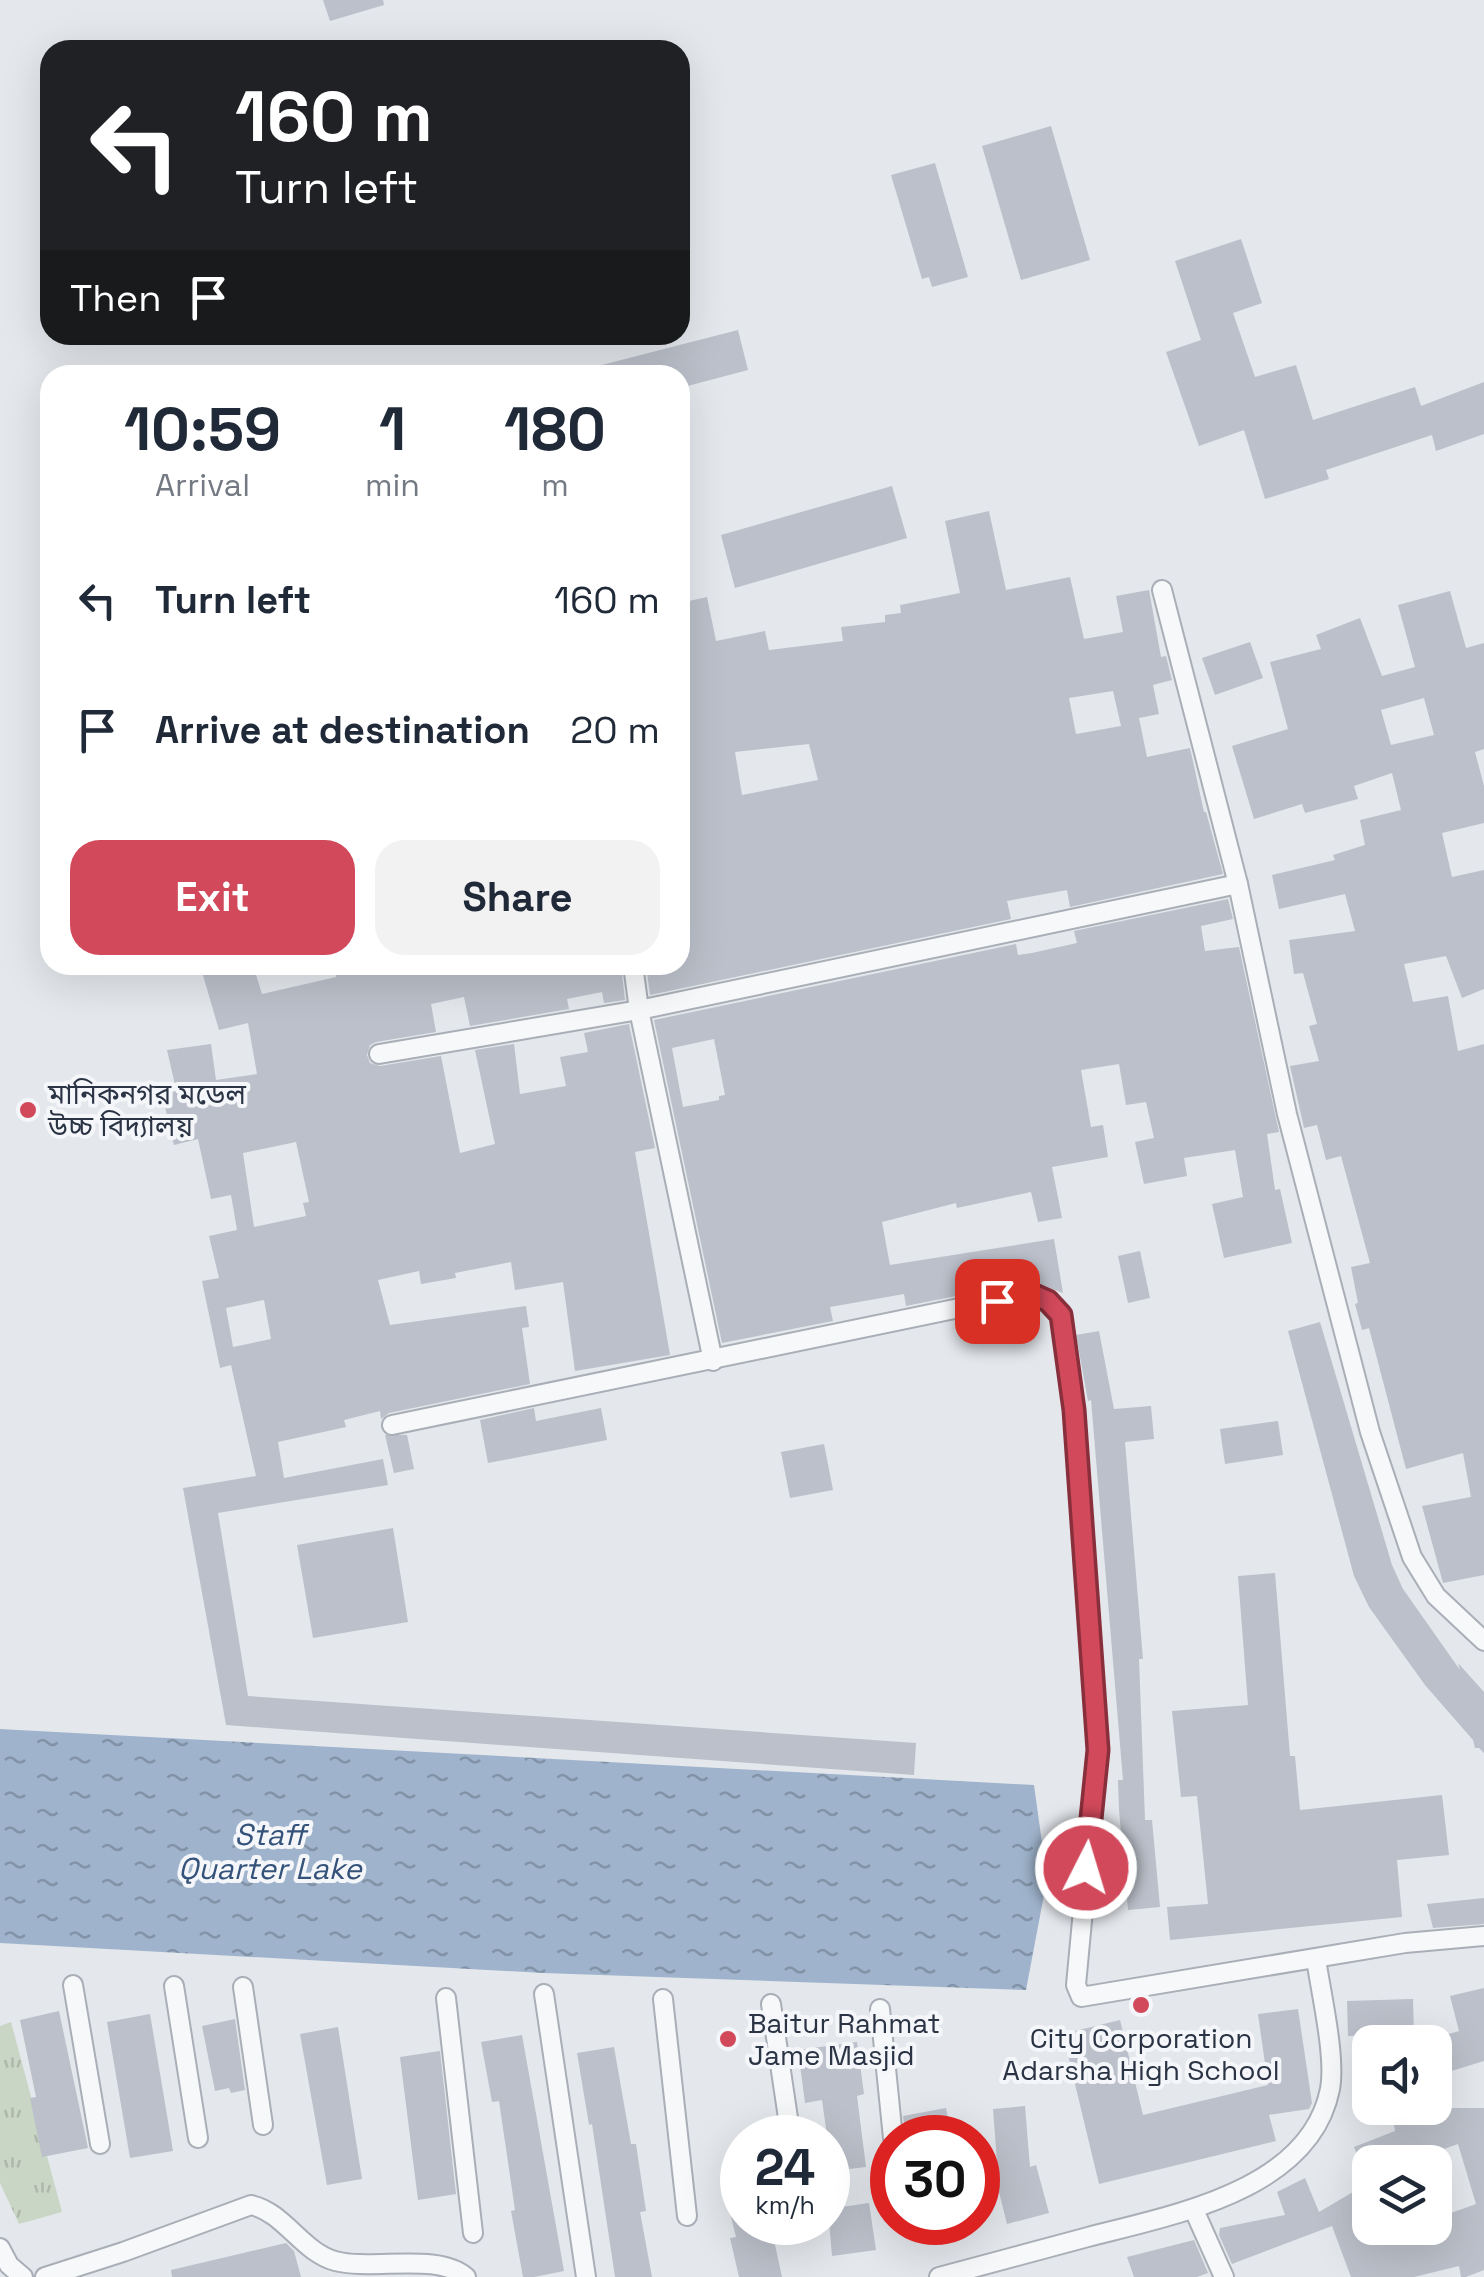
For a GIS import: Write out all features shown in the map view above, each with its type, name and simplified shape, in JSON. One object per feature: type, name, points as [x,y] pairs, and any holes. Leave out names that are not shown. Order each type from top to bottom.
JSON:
[{"type":"street","points":[[1162,590],[1238,884],[1286,1114],[1370,1432],[1412,1557],[1436,1596],[1476,1624],[1484,1641]]},
{"type":"street","points":[[379,1054],[639,1010],[1238,884]]},
{"type":"street","points":[[634,975],[713,1360]]},
{"type":"street","points":[[392,1425],[1032,1294],[1048,1301],[1061,1315],[1074,1410],[1098,1750],[1076,1985],[1081,1997],[1405,1944],[1484,1936]]},
{"type":"street","points":[[939,2277],[1194,2210],[1252,2183],[1292,2156],[1312,2132],[1330,2087],[1316,1959]]},
{"type":"street","points":[[74,1985],[100,2144]]},
{"type":"street","points":[[174,1986],[198,2138]]},
{"type":"street","points":[[243,1986],[263,2126]]},
{"type":"street","points":[[544,1994],[586,2277]]},
{"type":"street","points":[[446,1998],[473,2233]]},
{"type":"street","points":[[663,1999],[688,2216]]},
{"type":"street","points":[[771,2004],[788,2115]]},
{"type":"street","points":[[880,2009],[891,2115]]},
{"type":"street","points":[[44,2277],[251,2205],[264,2208],[305,2244],[332,2261],[458,2270],[466,2277]]},
{"type":"street","points":[[1194,2210],[1224,2277]]},
{"type":"street","points":[[0,2248],[9,2265],[22,2277]]},
{"type":"green space","points":[[11,2022],[62,2212],[19,2224],[0,2183],[0,2026]]},
{"type":"water","name":"Staff Quarter Lake","points":[[0,1729],[1034,1785],[1047,1879],[1026,1990],[543,1973],[0,1943]]},
{"type":"building","points":[[323,0],[383,0],[384,5],[330,21]]},
{"type":"building","points":[[1051,126],[1090,260],[1021,280],[982,146]]},
{"type":"building","points":[[935,163],[968,277],[932,287],[929,277],[922,279],[891,175]]},
{"type":"building","points":[[1241,239],[1262,303],[1233,313],[1255,377],[1296,365],[1313,420],[1415,387],[1421,406],[1484,382],[1484,434],[1436,451],[1432,435],[1326,470],[1329,479],[1265,499],[1244,430],[1199,446],[1166,352],[1201,340],[1175,261]]},
{"type":"building","points":[[738,330],[748,370],[690,385],[690,365],[602,365],[690,345]]},
{"type":"building","points":[[892,486],[907,538],[735,588],[721,535]]},
{"type":"building","points":[[989,511],[1006,590],[1070,577],[1084,639],[1123,632],[1116,596],[1149,590],[1161,657],[1166,656],[1172,680],[1153,685],[1159,714],[1139,718],[1147,757],[1190,748],[1223,874],[1070,907],[1067,890],[1007,901],[1011,919],[650,995],[647,975],[690,975],[690,601],[707,597],[716,641],[765,631],[769,650],[843,641],[841,627],[885,622],[885,615],[901,613],[900,605],[960,593],[945,521]],"holes":[[[1113,691],[1121,726],[1076,734],[1069,698]],[[809,744],[818,780],[742,795],[735,752]]]},
{"type":"building","points":[[1450,591],[1466,648],[1484,643],[1484,749],[1475,752],[1484,786],[1484,823],[1442,833],[1452,877],[1484,870],[1484,989],[1462,998],[1446,956],[1404,964],[1413,1002],[1448,996],[1458,1051],[1484,1044],[1484,1575],[1443,1583],[1422,1506],[1471,1497],[1463,1453],[1406,1469],[1369,1328],[1362,1330],[1355,1304],[1358,1303],[1351,1267],[1370,1263],[1341,1156],[1326,1160],[1317,1125],[1304,1128],[1290,1066],[1319,1061],[1309,1026],[1317,1024],[1303,973],[1294,974],[1289,940],[1355,931],[1345,894],[1279,909],[1272,875],[1335,860],[1333,855],[1365,845],[1360,820],[1401,810],[1392,773],[1354,786],[1358,799],[1305,813],[1302,804],[1254,819],[1232,746],[1288,729],[1270,662],[1321,649],[1316,635],[1360,618],[1382,676],[1415,667],[1398,605]],"holes":[[[1424,698],[1434,735],[1391,745],[1381,710]]]},
{"type":"building","points":[[1250,642],[1263,678],[1215,695],[1202,658]]},
{"type":"building","points":[[1228,899],[1233,919],[1201,926],[1205,951],[1239,947],[1279,1132],[1267,1134],[1275,1190],[1280,1189],[1292,1243],[1224,1258],[1212,1204],[1243,1197],[1235,1150],[1184,1158],[1187,1176],[1144,1184],[1135,1142],[1154,1138],[1146,1102],[1126,1105],[1119,1064],[1081,1070],[1091,1127],[1103,1125],[1108,1157],[1052,1167],[1062,1218],[1038,1222],[1031,1192],[957,1208],[956,1203],[882,1222],[890,1265],[1054,1239],[1063,1293],[1031,1281],[906,1306],[904,1294],[830,1307],[833,1321],[722,1343],[654,1020],[1016,944],[1018,955],[1032,953],[1077,943],[1074,931]],"holes":[[[714,1039],[725,1095],[719,1096],[719,1100],[683,1107],[672,1048]]]},
{"type":"building","points":[[203,975],[256,975],[262,994],[336,975],[622,975],[625,1000],[604,1003],[602,992],[567,999],[569,1009],[470,1026],[464,997],[431,1004],[436,1032],[376,1042],[370,1045],[367,1055],[370,1063],[380,1066],[441,1056],[460,1153],[495,1144],[475,1050],[514,1044],[520,1094],[566,1086],[560,1057],[588,1052],[584,1033],[629,1024],[655,1148],[635,1152],[670,1355],[575,1371],[563,1282],[515,1290],[511,1262],[421,1284],[419,1271],[378,1280],[390,1325],[526,1306],[529,1327],[522,1328],[530,1384],[389,1413],[381,1419],[380,1411],[344,1420],[346,1427],[278,1442],[284,1478],[383,1459],[388,1485],[218,1513],[248,1696],[916,1743],[914,1775],[226,1725],[183,1488],[256,1476],[231,1365],[220,1368],[202,1281],[219,1278],[209,1236],[237,1230],[231,1195],[211,1199],[198,1139],[174,1145],[160,1086],[175,1085],[167,1050],[211,1044],[216,1080],[257,1074],[248,1023],[219,1030]],"holes":[[[296,1142],[309,1202],[303,1203],[306,1216],[254,1227],[243,1153]],[[264,1300],[271,1339],[233,1347],[226,1308]]]},
{"type":"building","points":[[1140,1251],[1150,1298],[1128,1303],[1118,1256]]},
{"type":"building","points":[[1320,1322],[1392,1565],[1403,1589],[1460,1670],[1458,1663],[1484,1692],[1484,1753],[1475,1748],[1473,1740],[1425,1685],[1369,1607],[1354,1576],[1288,1331]]},
{"type":"building","points":[[1099,1331],[1114,1409],[1151,1406],[1154,1439],[1125,1442],[1143,1659],[1139,1659],[1145,1820],[1152,1820],[1160,1907],[1128,1910],[1119,1810],[1118,1780],[1123,1780],[1091,1400],[1088,1401],[1076,1335]]},
{"type":"building","points":[[534,1408],[536,1421],[601,1408],[607,1440],[488,1463],[480,1420]]},
{"type":"building","points":[[1278,1421],[1283,1455],[1225,1464],[1220,1429]]},
{"type":"building","points":[[385,1435],[407,1435],[414,1469],[394,1473]]},
{"type":"building","points":[[824,1444],[833,1490],[790,1498],[781,1452]]},
{"type":"building","points":[[393,1528],[408,1622],[313,1638],[297,1545]]},
{"type":"building","points":[[1275,1573],[1290,1756],[1295,1756],[1300,1810],[1442,1795],[1449,1855],[1397,1860],[1402,1917],[1170,1940],[1167,1907],[1208,1904],[1197,1796],[1181,1797],[1172,1711],[1248,1705],[1238,1576]]},
{"type":"building","points":[[1484,1898],[1484,1924],[1433,1928],[1427,1904]]},
{"type":"building","points":[[1484,1988],[1484,2061],[1452,2071],[1452,2033],[1459,2031],[1450,1996]]},
{"type":"building","points":[[1413,1999],[1414,2025],[1352,2025],[1352,2036],[1348,2036],[1347,2001]]},
{"type":"building","points":[[1298,2009],[1312,2103],[1309,2109],[1269,2115],[1276,2141],[1099,2184],[1063,2034],[1120,2020],[1143,2115],[1268,2085],[1258,2014]]},
{"type":"building","points":[[59,2011],[88,2148],[42,2157],[30,2098],[36,2097],[20,2020]]},
{"type":"building","points":[[150,2014],[173,2151],[130,2158],[107,2022]]},
{"type":"building","points":[[235,2019],[245,2090],[215,2091],[202,2026]]},
{"type":"building","points":[[338,2027],[362,2179],[327,2185],[300,2034]]},
{"type":"building","points":[[522,2035],[564,2271],[534,2277],[523,2277],[499,2101],[492,2102],[481,2042]]},
{"type":"building","points":[[857,2042],[864,2094],[857,2096],[866,2167],[850,2169],[850,2115],[824,2115],[822,2100],[805,2103],[798,2050]]},
{"type":"building","points":[[614,2047],[631,2144],[636,2144],[646,2211],[640,2212],[652,2277],[615,2277],[577,2053]]},
{"type":"building","points":[[440,2051],[456,2194],[418,2200],[400,2057]]},
{"type":"building","points":[[1025,2106],[1030,2167],[1036,2165],[1049,2213],[1007,2224],[1000,2196],[1000,2115],[993,2115],[993,2109]]},
{"type":"building","points":[[946,2108],[947,2115],[908,2115]]},
{"type":"building","points":[[1452,2108],[1484,2108],[1484,2270],[1466,2277],[1461,2277],[1459,2266],[1414,2277],[1351,2277],[1332,2226],[1232,2264],[1219,2235],[1220,2228],[1285,2215],[1277,2192],[1305,2178],[1319,2212],[1352,2193],[1352,2245],[1452,2245],[1452,2213],[1476,2204],[1458,2144],[1359,2145],[1395,2131],[1394,2125],[1452,2125]]},
{"type":"building","points":[[869,2203],[870,2245],[875,2245],[876,2250],[832,2256],[831,2245],[850,2245],[850,2206]]},
{"type":"building","points":[[1194,2240],[1208,2273],[1197,2277],[1134,2277],[1127,2257]]},
{"type":"building","points":[[286,2243],[294,2251],[301,2277],[172,2277],[171,2270]]},
{"type":"building","points":[[732,2245],[775,2245],[782,2277],[739,2277]]},
{"type":"place","name":"মানিকনগর মডেল উচ্চ বিদ্যালয়","points":[[28,1110]]},
{"type":"place","name":"City Corporation Adarsha High School","points":[[1141,2005]]},
{"type":"place","name":"Baitur Rahmat Jame Masjid","points":[[728,2039]]},
{"type":"route","points":[[997,1301],[1032,1294],[1048,1301],[1061,1315],[1074,1410],[1098,1750],[1086,1868]]}]
